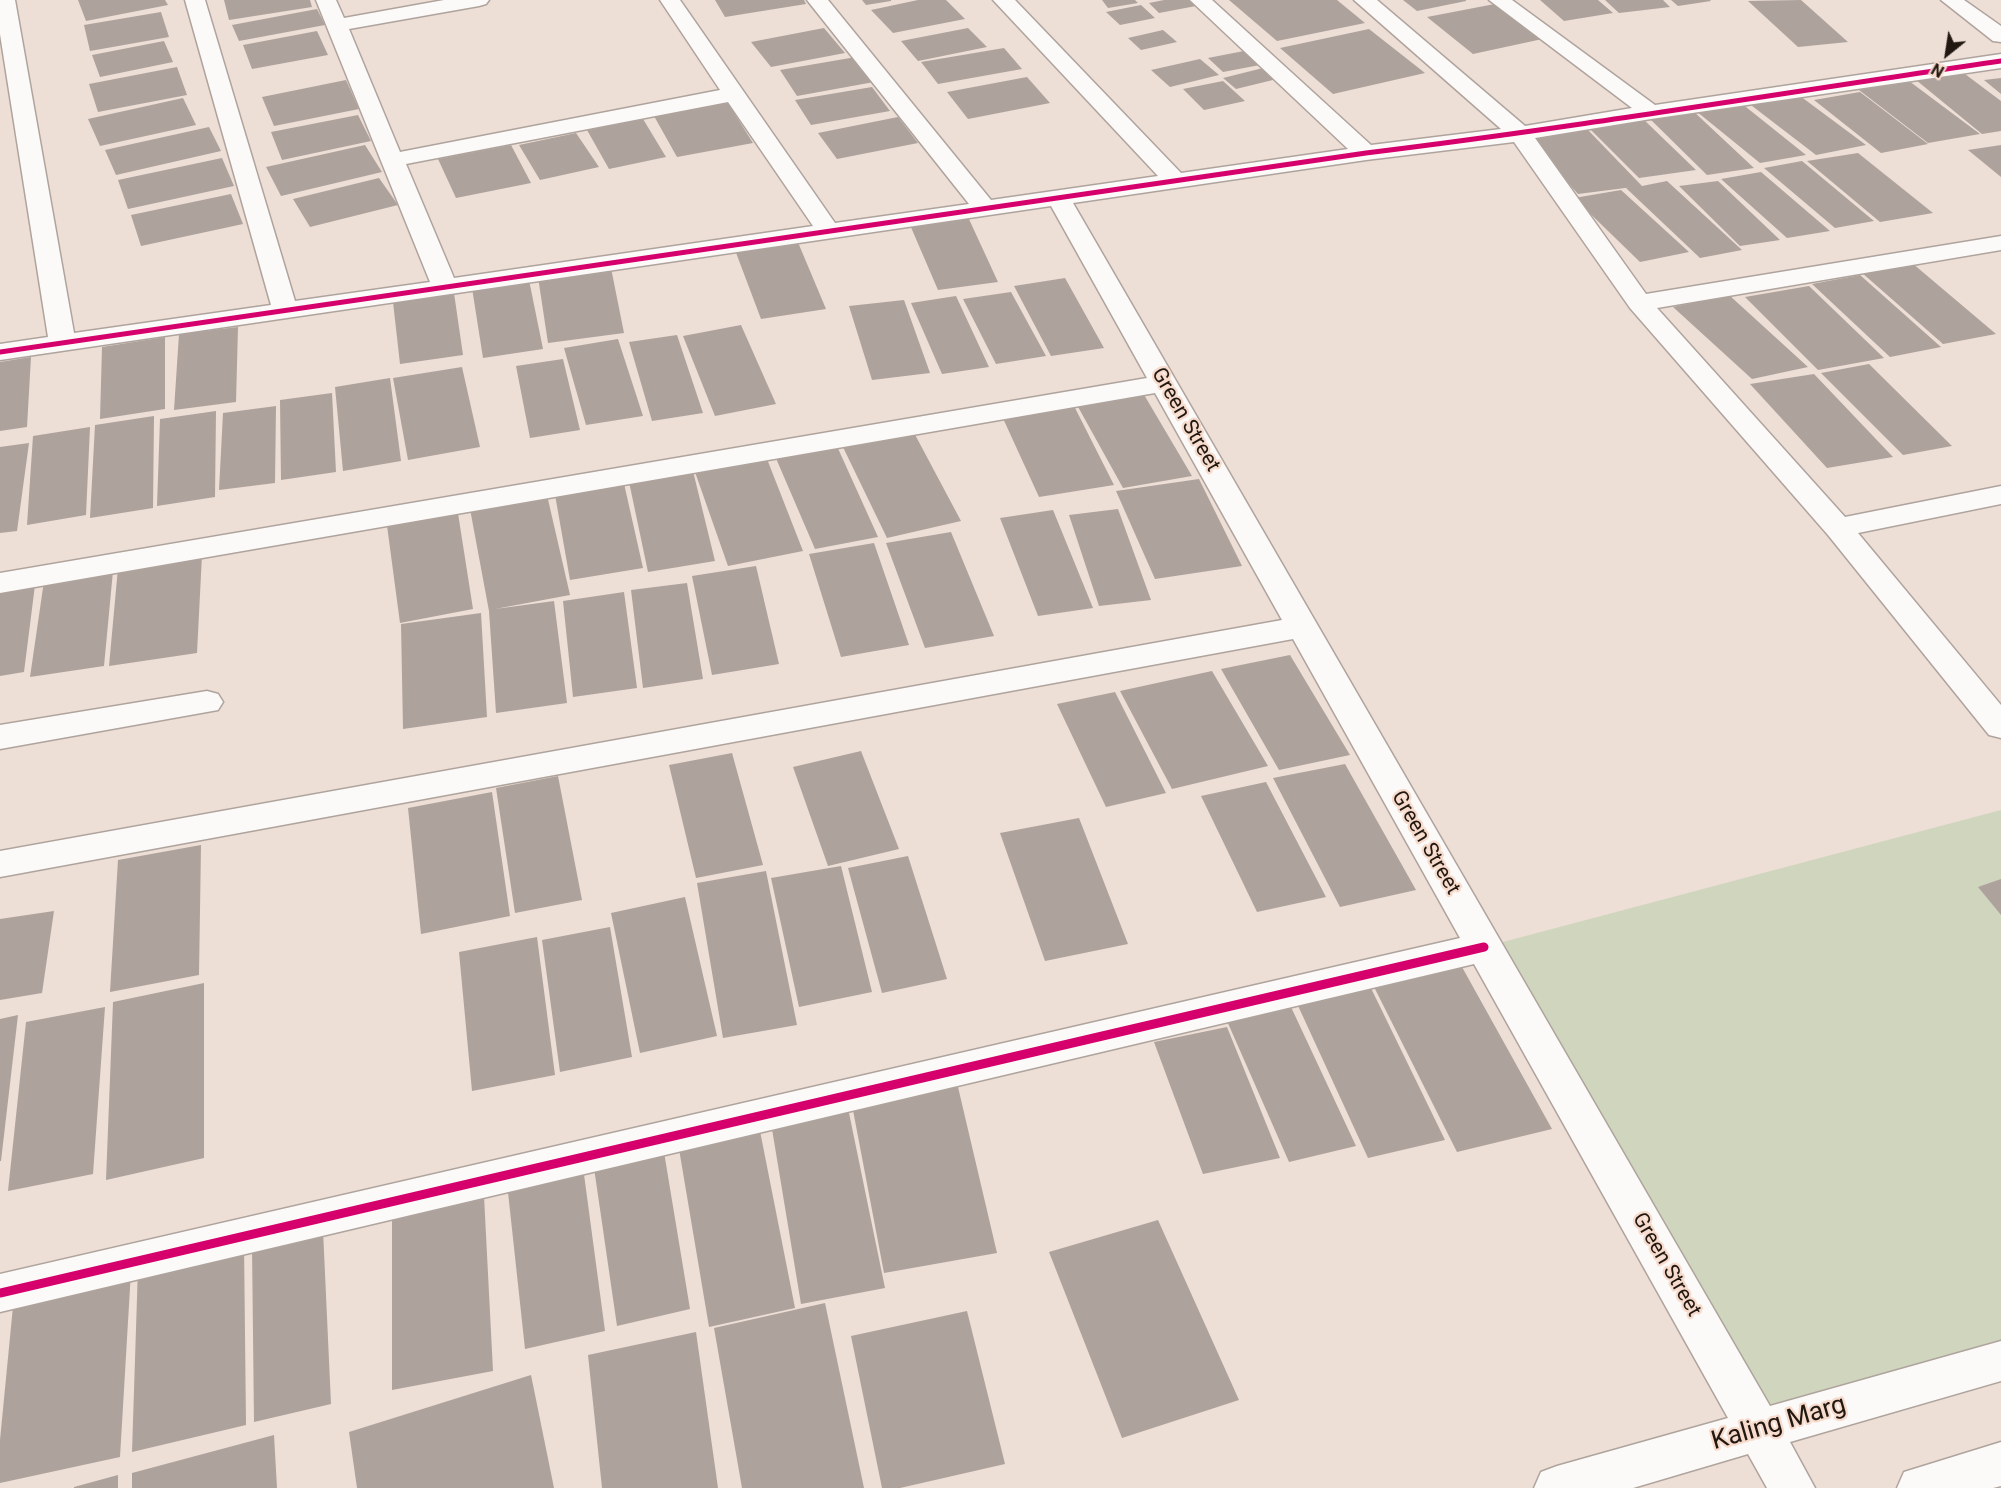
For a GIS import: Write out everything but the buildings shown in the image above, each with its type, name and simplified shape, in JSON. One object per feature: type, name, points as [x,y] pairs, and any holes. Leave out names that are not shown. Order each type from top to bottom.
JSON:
[{"type":"street","points":[[5,0],[62,343]]},
{"type":"street","points":[[195,0],[285,310]]},
{"type":"street","points":[[326,0],[446,287]]},
{"type":"street","points":[[338,25],[479,0]]},
{"type":"street","points":[[670,0],[828,231]]},
{"type":"street","points":[[817,0],[985,208]]},
{"type":"street","points":[[1003,0],[1176,181]]},
{"type":"street","points":[[1200,0],[1366,153]]},
{"type":"street","points":[[1364,0],[1521,134],[1640,303],[1838,528],[2001,727]]},
{"type":"street","points":[[1499,0],[1651,111]]},
{"type":"street","points":[[1951,0],[2001,36]]},
{"type":"street","points":[[0,352],[1366,153],[1521,134],[1651,111],[2001,61]]},
{"type":"street","points":[[393,160],[734,94]]},
{"type":"street","name":"Green Street","points":[[1058,198],[1792,1488]]},
{"type":"street","points":[[1640,303],[2001,243]]},
{"type":"street","points":[[0,583],[1164,383]]},
{"type":"street","points":[[1838,528],[2001,495]]},
{"type":"street","points":[[0,864],[1302,627]]},
{"type":"street","points":[[0,737],[207,702]]},
{"type":"street","points":[[0,1293],[1484,947]]},
{"type":"street","name":"Kaling Marg","points":[[1557,1488],[2001,1361]]},
{"type":"street","points":[[1920,1488],[2001,1464]]},
{"type":"green space","points":[[2001,810],[2001,1361],[1759,1430],[1484,947]]},
{"type":"cycle path","points":[[0,352],[1366,153],[1520,134],[1651,112],[2001,61]]},
{"type":"cycle path","points":[[0,1293],[1484,947]]}]
